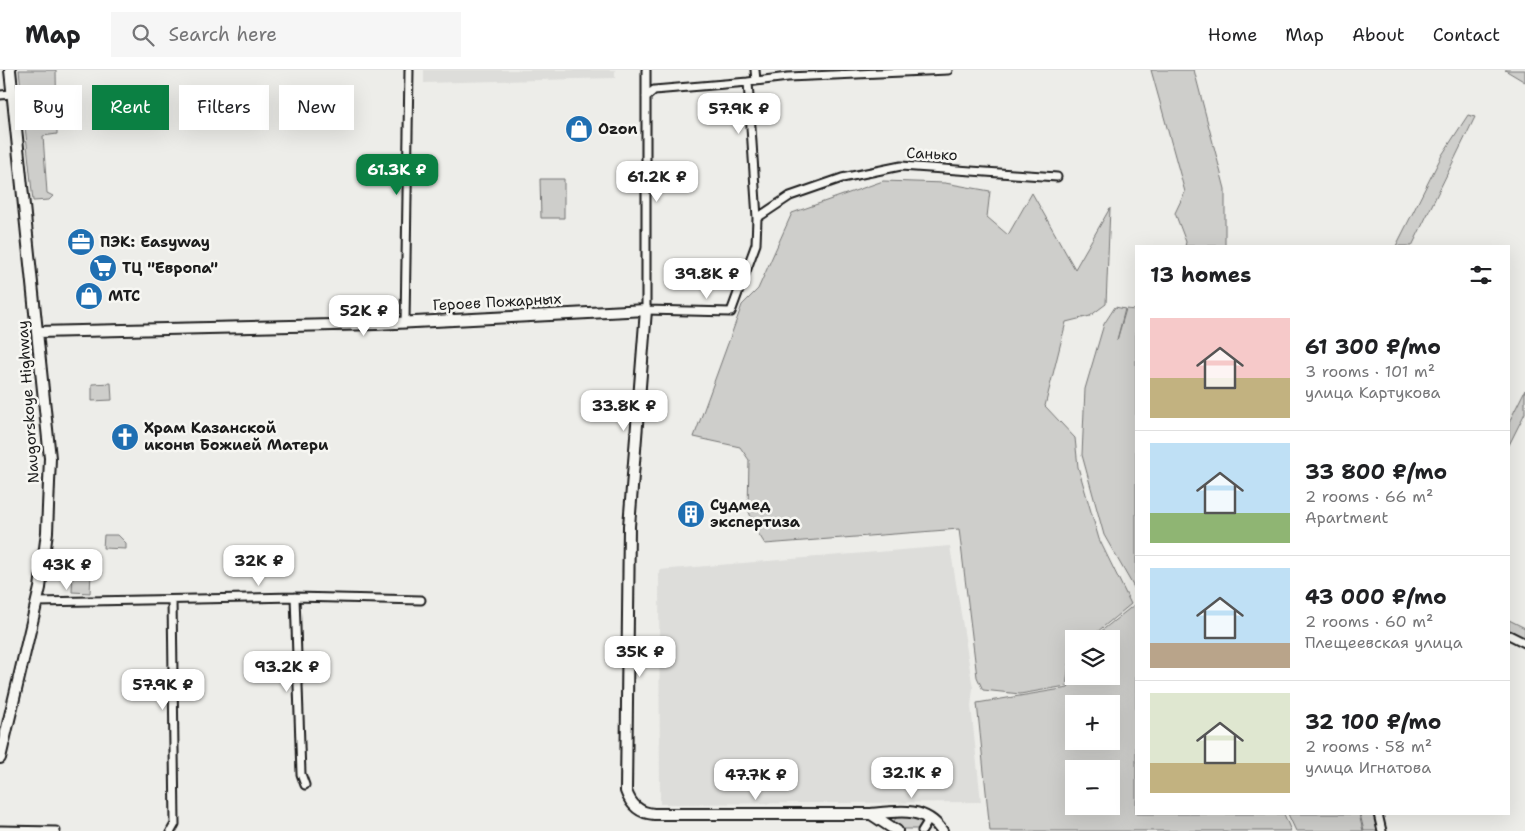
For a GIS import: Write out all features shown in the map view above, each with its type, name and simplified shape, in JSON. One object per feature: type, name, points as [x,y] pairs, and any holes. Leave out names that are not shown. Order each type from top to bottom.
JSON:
[{"type":"main road","name":"Naugorskoye Highway","points":[[0,758],[38,602],[46,544],[50,458],[10,70]]},
{"type":"main road","name":"Героев Пожарных","points":[[38,332],[405,322],[646,310]]},
{"type":"main road","points":[[646,310],[629,555],[626,791],[630,802],[645,813],[654,814],[871,814],[896,811],[923,814],[932,818],[942,831]]},
{"type":"main road","points":[[871,814],[895,830]]},
{"type":"street","points":[[405,322],[409,70]]},
{"type":"street","points":[[646,70],[646,310],[731,312],[756,244],[757,218],[752,82],[755,70]]},
{"type":"street","points":[[646,97],[654,90],[752,82],[788,77],[948,70]]},
{"type":"street","points":[[0,95],[12,94]]},
{"type":"street","name":"Санько","points":[[757,218],[790,196],[842,178],[901,166],[1057,177]]},
{"type":"street","points":[[38,602],[295,597],[421,600]]},
{"type":"street","points":[[295,597],[302,774],[305,785]]},
{"type":"street","points":[[171,831],[175,824],[172,600]]},
{"type":"street","points":[[1510,636],[1525,643]]},
{"type":"street","points":[[895,830],[890,819],[896,811]]},
{"type":"street","points":[[922,831],[927,823],[923,814]]},
{"type":"street","points":[[1378,815],[1382,831]]},
{"type":"street","points":[[0,830],[56,831]]},
{"type":"shaded area","points":[[19,70],[56,70],[56,85],[21,85]]},
{"type":"shaded area","points":[[424,70],[615,70],[615,78],[424,83]]},
{"type":"shaded area","points":[[1151,70],[1194,70],[1225,189],[1225,245],[1185,245],[1186,242],[1175,213],[1185,192]]},
{"type":"shaded area","points":[[1505,70],[1525,70],[1525,82]]},
{"type":"shaded area","points":[[1468,115],[1475,117],[1412,245],[1397,245],[1442,155]]},
{"type":"shaded area","points":[[25,130],[57,130],[57,134],[43,136],[47,193],[53,196],[49,200],[33,201]]},
{"type":"shaded area","points":[[540,179],[564,179],[564,218],[541,218]]},
{"type":"shaded area","points":[[883,181],[945,183],[990,191],[987,217],[1008,235],[1032,193],[1075,269],[1110,208],[1106,304],[1090,316],[1066,322],[1045,406],[1075,438],[1078,467],[1099,539],[1131,604],[1099,630],[1065,630],[1066,686],[1020,694],[983,690],[977,677],[959,529],[765,544],[755,528],[748,509],[749,460],[740,447],[694,437],[742,305],[758,289],[792,213]]},
{"type":"shaded area","points":[[1115,307],[1125,309],[1117,340],[1126,309],[1135,310],[1135,589],[1104,535],[1082,455],[1085,389],[1104,324]]},
{"type":"shaded area","points":[[111,383],[112,400],[92,401],[92,384]]},
{"type":"shaded area","points":[[1525,390],[1525,413],[1510,443],[1510,420]]},
{"type":"shaded area","points":[[104,535],[118,535],[126,543],[126,549],[103,548]]},
{"type":"shaded area","points":[[950,546],[973,688],[971,706],[981,802],[660,804],[659,570]]},
{"type":"shaded area","points":[[73,571],[91,572],[90,593],[72,592]]},
{"type":"shaded area","points":[[1135,606],[1135,815],[1284,815],[1291,831],[990,831],[977,703],[1068,688],[1069,685],[1120,685],[1120,630],[1103,630]]},
{"type":"shaded area","points":[[1510,620],[1525,628],[1525,639],[1510,631]]},
{"type":"shaded area","points":[[898,815],[917,816],[924,822],[919,829],[901,829],[894,821]]},
{"type":"shaded area","points":[[1288,815],[1359,815],[1363,831],[1296,831]]},
{"type":"shaded area","points":[[1360,815],[1373,815],[1379,831],[1364,831]]},
{"type":"place","name":"Ozon","points":[[579,129]]},
{"type":"place","name":"ПЭК: Easyway","points":[[81,242]]},
{"type":"place","name":"ТЦ \"Европа\"","points":[[103,268]]},
{"type":"place","name":"МТС","points":[[89,296]]},
{"type":"place","name":"Храм Казанской иконы Божией Матери","points":[[125,437]]},
{"type":"place","name":"Судмед экспертиза","points":[[691,514]]}]
